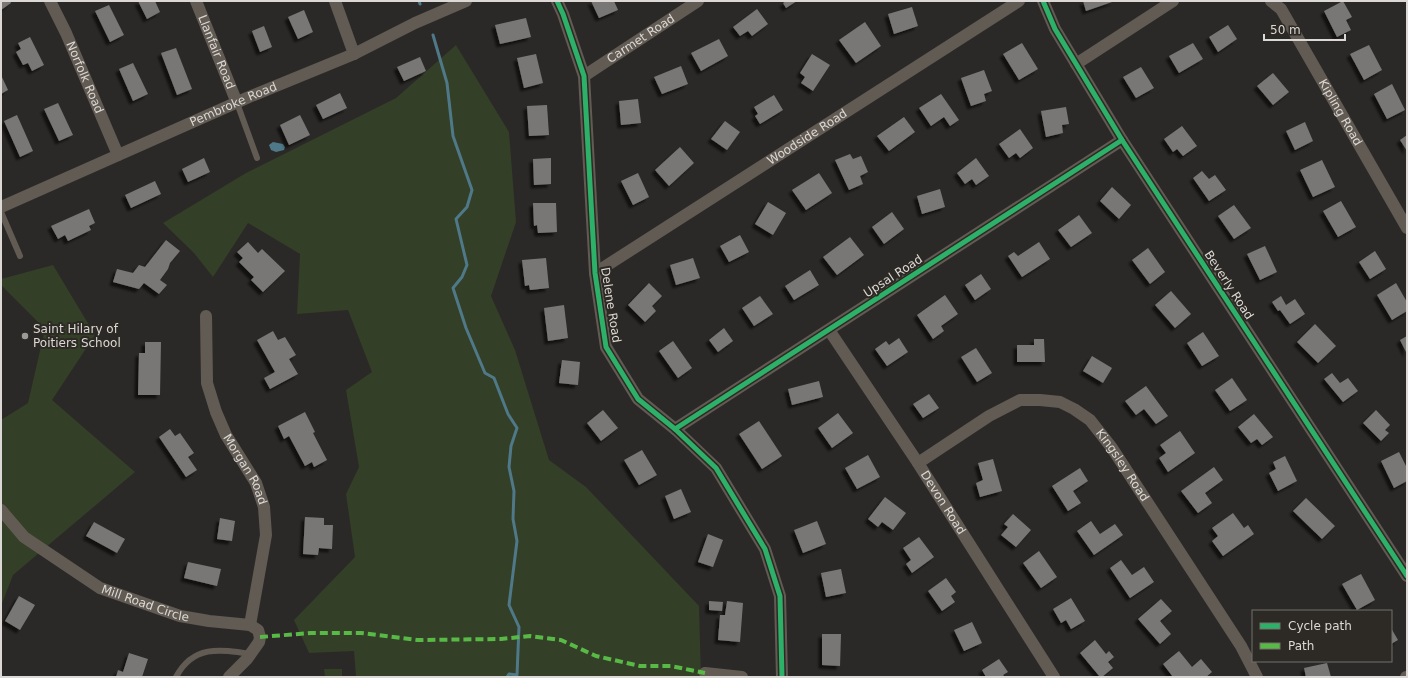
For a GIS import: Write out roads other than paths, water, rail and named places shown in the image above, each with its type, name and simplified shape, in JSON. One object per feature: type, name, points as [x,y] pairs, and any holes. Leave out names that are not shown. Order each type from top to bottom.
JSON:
[{"type":"street","name":"Norfolk Road","points":[[50,1],[66,33],[118,155]]},
{"type":"street","name":"Llanfair Road","points":[[196,1],[237,103]]},
{"type":"street","points":[[335,1],[354,54]]},
{"type":"street","name":"Pembroke Road","points":[[1,207],[237,103],[354,54],[415,23],[466,1]]},
{"type":"street","name":"Delene Road","points":[[557,1],[584,76],[595,273],[606,347],[638,399],[675,428],[716,468],[765,549],[780,596],[782,677]]},
{"type":"street","name":"Carmet Road","points":[[584,76],[698,1]]},
{"type":"street","name":"Woodside Road","points":[[595,273],[1019,1]]},
{"type":"street","name":"Beverly Road","points":[[1042,1],[1055,29],[1122,140],[1407,576]]},
{"type":"street","points":[[1076,64],[1173,1]]},
{"type":"street","name":"Kipling Road","points":[[1270,1],[1281,9],[1407,228]]},
{"type":"street","name":"Upsal Road","points":[[675,428],[1122,140]]},
{"type":"street","name":"Morgan Road","points":[[206,316],[207,383],[211,398],[226,435],[256,483],[264,507],[266,535],[250,625]]},
{"type":"street","name":"Devon Road","points":[[829,330],[918,463],[1054,677]]},
{"type":"street","name":"Kingsley Road","points":[[918,463],[989,416],[1020,400],[1060,402],[1074,409],[1090,420],[1112,448],[1241,646],[1256,677]]},
{"type":"street","name":"Mill Road Circle","points":[[1,510],[24,537],[100,588],[180,616],[209,621],[250,625]]},
{"type":"street","points":[[230,677],[251,654],[259,642],[260,637],[258,630],[250,625]]},
{"type":"street","points":[[705,673],[742,677]]},
{"type":"lane","points":[[237,103],[257,158]]},
{"type":"lane","points":[[1,212],[20,256]]},
{"type":"lane","points":[[176,677],[181,668],[190,658],[204,652],[232,651],[251,654]]},
{"type":"water","points":[[273,142],[283,144],[285,147],[284,150],[276,152],[271,150],[269,145]]},
{"type":"waterway","points":[[433,35],[447,83],[453,136],[472,190],[467,207],[456,219],[467,265],[462,277],[453,288],[466,328],[485,373],[494,378],[508,414],[517,428],[511,446],[509,467],[514,491],[513,519],[517,541],[509,605],[519,627],[517,675],[509,674],[507,677]]},
{"type":"place","name":"Saint Hilary of Poitiers School","points":[[25,336]]}]
